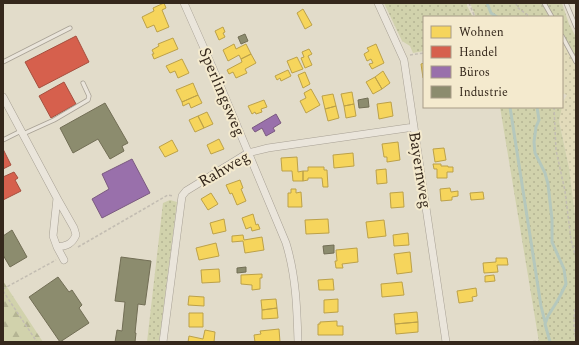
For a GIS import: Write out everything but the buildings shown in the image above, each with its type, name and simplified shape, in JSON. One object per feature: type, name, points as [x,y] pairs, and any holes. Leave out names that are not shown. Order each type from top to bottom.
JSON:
[{"type":"street","name":"Sperlingsweg","points":[[184,3],[282,230],[291,259],[296,287],[298,342]]},
{"type":"street","name":"Bayernweg","points":[[378,3],[402,56],[446,342]]},
{"type":"street","points":[[3,98],[74,228],[76,235],[73,242],[65,246],[57,247]]},
{"type":"street","name":"Rahweg","points":[[163,342],[182,196],[186,191],[248,153],[268,148],[414,127]]},
{"type":"street","points":[[57,198],[53,236],[63,258]]},
{"type":"lane","points":[[544,3],[551,16]]},
{"type":"lane","points":[[566,3],[576,26]]},
{"type":"lane","points":[[3,62],[70,28]]},
{"type":"lane","points":[[563,38],[576,62]]},
{"type":"lane","points":[[3,140],[54,120],[88,100],[89,96],[83,83]]},
{"type":"path","points":[[469,3],[475,16]]},
{"type":"path","points":[[516,3],[517,7],[529,16]]},
{"type":"path","points":[[402,56],[423,53]]},
{"type":"path","points":[[554,108],[556,150],[565,191],[571,240],[576,258]]},
{"type":"path","points":[[37,342],[3,290],[63,258],[168,195],[182,196]]},
{"type":"path","points":[[576,304],[574,313],[574,329],[576,342]]},
{"type":"path","points":[[528,342],[539,341]]},
{"type":"shaded area","points":[[563,43],[576,67],[576,223],[569,168],[559,120],[561,108],[563,108],[563,101],[567,95],[563,93]]},
{"type":"green space","points":[[384,3],[467,3],[472,16],[423,16],[423,51],[413,53],[410,46],[402,41]]},
{"type":"green space","points":[[470,3],[542,3],[548,16],[476,16]]},
{"type":"green space","points":[[546,3],[562,3],[569,24],[576,37],[576,59],[563,35],[563,16],[552,16]]},
{"type":"green space","points":[[500,108],[562,108],[559,121],[569,168],[576,223],[576,342],[539,342]]},
{"type":"green space","points":[[170,200],[177,202],[159,342],[147,342],[163,203]]},
{"type":"green space","points":[[3,281],[43,342],[3,342]]},
{"type":"waterway","points":[[487,3],[491,13],[496,16]]},
{"type":"waterway","points":[[510,108],[541,306],[545,322]]},
{"type":"waterway","points":[[537,108],[539,120],[536,127],[534,142],[535,153],[545,173],[548,184],[552,220],[552,242],[564,269],[566,284],[545,324],[550,342]]}]
